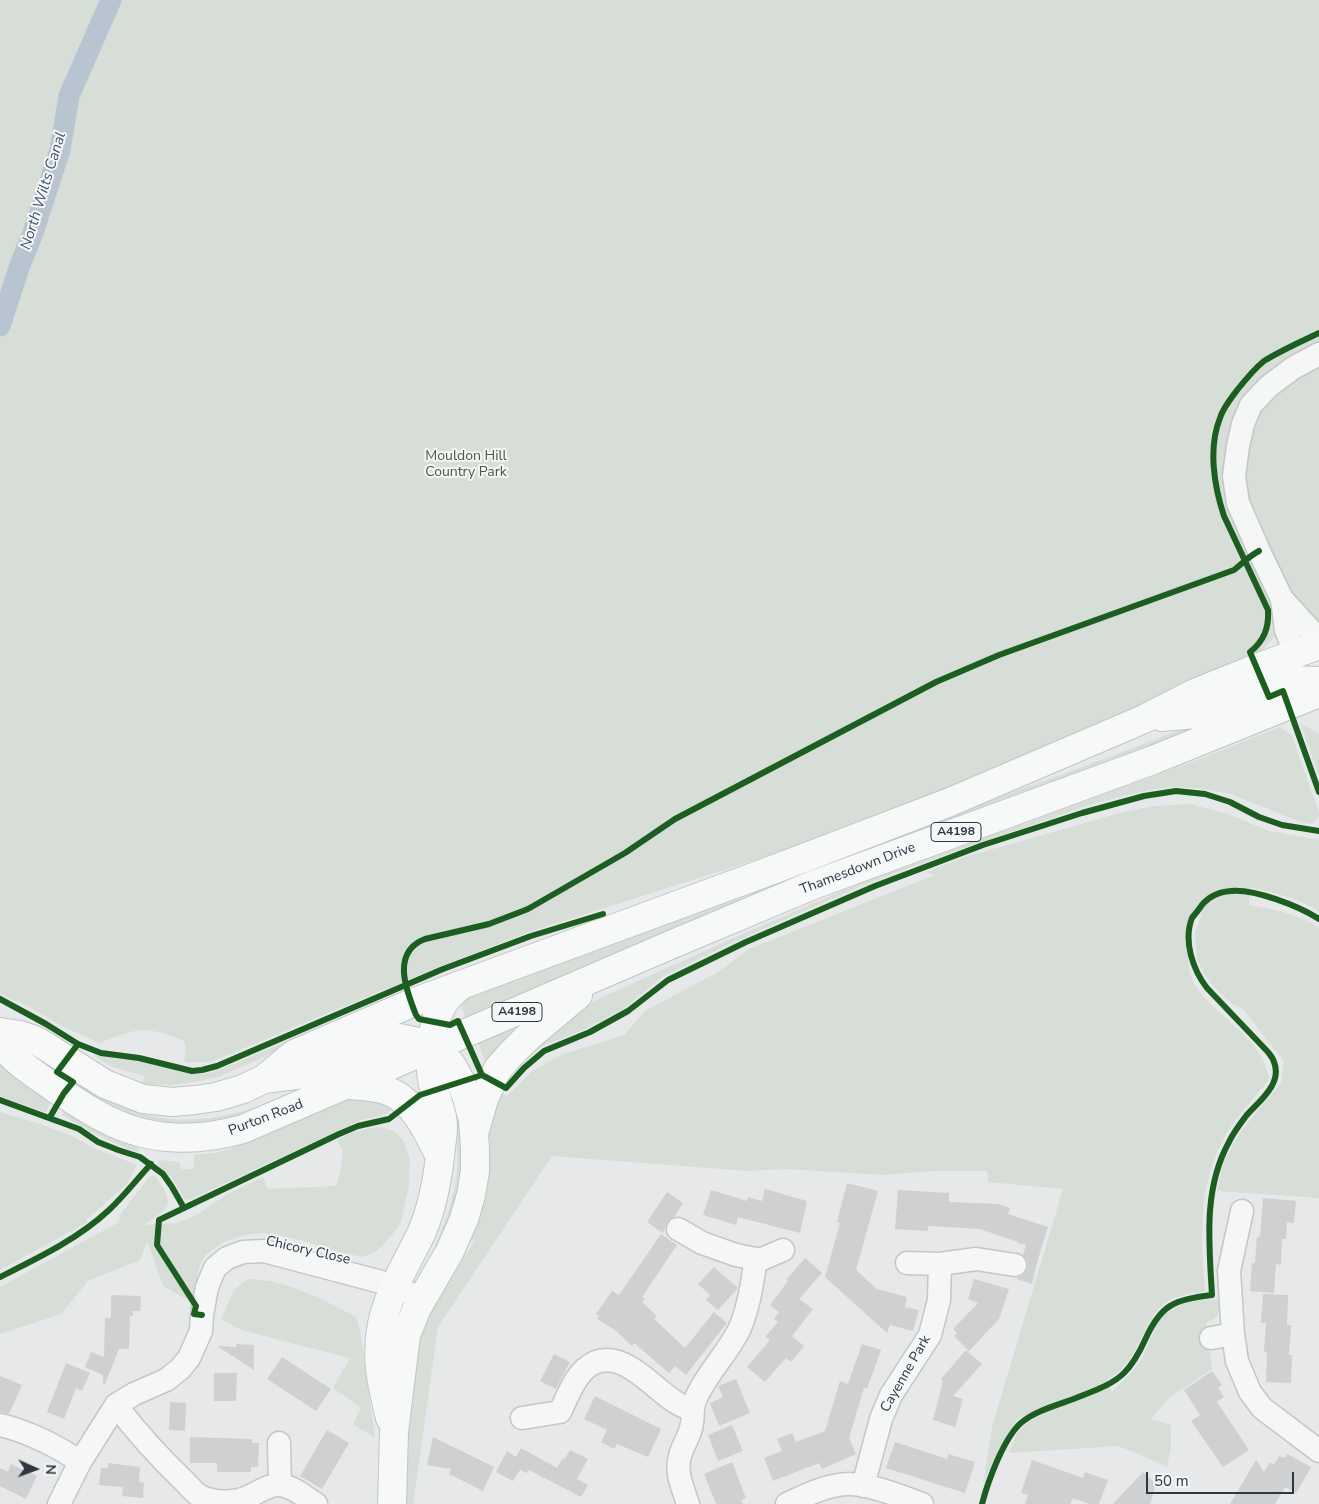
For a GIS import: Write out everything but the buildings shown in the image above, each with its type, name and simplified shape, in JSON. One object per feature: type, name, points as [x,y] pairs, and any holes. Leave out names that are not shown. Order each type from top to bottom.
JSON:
[{"type":"main road","name":"A4198","points":[[462,984],[741,882],[950,802],[1144,719],[1196,714],[1226,706],[1314,673]]},
{"type":"main road","name":"Thamesdown Drive","points":[[432,1049],[812,886],[1153,760],[1314,673]]},
{"type":"main road","points":[[474,1137],[484,1099],[497,1070],[528,1037],[602,975]]},
{"type":"main road","points":[[394,1432],[380,1373],[379,1349],[382,1324],[396,1286],[422,1232],[437,1181],[443,1117],[434,1090],[432,1074],[434,1027],[440,1010],[462,984]]},
{"type":"main road","points":[[0,1032],[20,1035],[37,1041],[104,1084],[144,1099],[173,1102],[195,1100],[216,1097],[243,1089],[264,1079],[294,1054],[462,984]]},
{"type":"main road","points":[[264,1079],[304,1074],[375,1044],[398,1038],[414,1041],[432,1049],[452,1064],[461,1082],[472,1120],[475,1171],[464,1219],[450,1251],[408,1326],[404,1340],[394,1432],[392,1504]]},
{"type":"main road","name":"Purton Road","points":[[0,1043],[7,1052],[33,1073],[98,1115],[132,1130],[178,1138],[215,1136],[243,1129],[432,1049]]},
{"type":"main road","name":"Purton Road","points":[[348,1085],[374,1087],[389,1091],[400,1098],[418,1116],[440,1157]]},
{"type":"street","points":[[1314,673],[1286,630],[1282,599],[1238,503],[1234,476],[1243,424],[1251,405],[1269,386],[1293,368],[1319,354]]},
{"type":"street","points":[[1242,1211],[1229,1271],[1233,1334],[1237,1361],[1250,1392],[1262,1408],[1319,1451]]},
{"type":"street","points":[[678,1229],[709,1246],[756,1259],[762,1259],[783,1250]]},
{"type":"street","name":"Chicory Close","points":[[59,1504],[80,1462],[116,1405],[134,1394],[166,1380],[180,1369],[189,1358],[201,1331],[206,1287],[215,1268],[227,1258],[243,1252],[264,1251],[396,1286],[422,1298]]},
{"type":"street","points":[[688,1504],[678,1472],[680,1456],[691,1428],[691,1410],[705,1380],[739,1330],[746,1312],[756,1259]]},
{"type":"street","points":[[907,1263],[940,1264],[976,1259],[1015,1265]]},
{"type":"street","name":"Cayenne Park","points":[[864,1486],[881,1418],[891,1395],[930,1335],[939,1300],[940,1264]]},
{"type":"street","points":[[1211,1338],[1233,1334]]},
{"type":"street","points":[[522,1418],[560,1412],[575,1381],[586,1369],[600,1361],[612,1361],[626,1365],[638,1372],[675,1402],[691,1410]]},
{"type":"street","points":[[116,1405],[131,1426],[198,1500],[233,1501],[248,1498],[270,1486],[280,1485],[291,1488],[316,1504]]},
{"type":"street","points":[[0,1425],[16,1429],[63,1450],[80,1462]]},
{"type":"street","points":[[279,1443],[280,1485]]},
{"type":"street","points":[[797,1502],[838,1486],[851,1484],[864,1486],[922,1504]]},
{"type":"green space","name":"Mouldon Hill Country Park","points":[[0,0],[1319,0],[1319,626],[1275,636],[1253,661],[862,826],[529,932],[443,965],[211,1062],[184,1062],[186,1050],[184,1041],[160,1032],[142,1030],[123,1034],[100,1043],[66,1028],[22,1003],[0,994]]},
{"type":"green space","points":[[1259,699],[1262,706],[467,1022],[460,1003],[470,994],[755,892],[896,835],[1120,753]]},
{"type":"green space","points":[[1300,723],[1319,734],[1319,776]]},
{"type":"green space","points":[[1280,727],[1292,736],[1319,813],[1313,824],[1300,822],[1231,794],[1197,788],[1172,787],[1144,791],[1096,803],[866,884],[725,946],[662,977],[626,1007],[588,1028],[542,1046],[507,1079],[510,1064],[583,1006],[876,876],[1197,760]]},
{"type":"green space","points":[[1190,804],[1228,814],[1269,831],[1319,840],[1319,911],[1294,899],[1250,887],[1249,905],[1280,911],[1306,920],[1319,928],[1319,1198],[1217,1191],[1223,1164],[1237,1137],[1281,1083],[1284,1061],[1243,1009],[1234,1005],[1215,988],[1204,974],[1197,958],[1195,932],[1202,916],[1199,903],[1190,922],[1188,933],[1191,977],[1210,1003],[1257,1050],[1265,1064],[1269,1080],[1228,1131],[1211,1169],[1203,1209],[1202,1229],[1205,1291],[1174,1298],[1165,1303],[1152,1318],[1128,1362],[1107,1380],[1112,1392],[1133,1371],[1143,1356],[1157,1325],[1168,1312],[1187,1303],[1221,1299],[1218,1314],[1214,1319],[1206,1323],[1212,1369],[1169,1398],[1151,1419],[1171,1425],[1171,1447],[1167,1467],[1118,1446],[1009,1453],[1018,1432],[1025,1425],[1044,1414],[1098,1393],[1092,1389],[1018,1419],[1006,1436],[983,1483],[992,1427],[1063,1189],[988,1182],[987,1171],[933,1171],[882,1175],[786,1169],[748,1171],[552,1156],[438,1327],[413,1504],[401,1504],[414,1349],[437,1300],[475,1241],[470,1241],[487,1185],[488,1122],[499,1093],[507,1096],[532,1071],[561,1055],[624,1035],[645,1011],[718,972],[749,949],[935,875],[926,872],[965,857],[1120,813],[1153,806]]},
{"type":"green space","points":[[401,992],[403,997],[220,1076],[201,1081],[173,1085],[143,1084],[144,1076],[110,1066],[94,1056],[96,1054],[115,1059],[142,1060],[194,1074],[203,1074],[231,1065]]},
{"type":"green space","points":[[530,1016],[488,1070],[477,1040]]},
{"type":"green space","points":[[385,1051],[258,1112],[208,1124],[169,1124],[149,1121],[111,1108],[77,1089],[82,1084],[120,1106],[143,1114],[192,1120],[224,1116],[258,1107]]},
{"type":"green space","points":[[0,1065],[49,1098],[51,1102],[47,1110],[44,1112],[0,1096]]},
{"type":"green space","points":[[371,1099],[393,1108],[383,1115],[363,1119],[189,1200],[184,1199],[172,1178],[158,1165],[159,1160],[179,1162],[181,1169],[194,1169],[194,1155],[230,1149],[327,1108],[349,1100]]},
{"type":"green space","points":[[457,1106],[463,1161],[461,1188],[453,1219],[435,1249],[449,1211],[456,1178],[457,1146],[451,1108]]},
{"type":"green space","points":[[66,1109],[101,1131],[139,1148],[138,1152],[108,1140],[62,1115]]},
{"type":"green space","points":[[0,1112],[72,1136],[95,1149],[135,1164],[136,1167],[127,1184],[87,1219],[86,1223],[0,1270]]},
{"type":"green space","points":[[382,1127],[395,1132],[403,1140],[410,1159],[409,1186],[400,1225],[375,1252],[363,1257],[338,1252],[301,1240],[265,1233],[235,1238],[224,1242],[205,1255],[200,1265],[191,1302],[163,1286],[147,1241],[140,1260],[88,1281],[61,1314],[0,1334],[0,1287],[119,1222],[120,1215],[150,1176],[154,1175],[162,1186],[167,1195],[168,1204],[161,1213],[144,1225],[175,1223],[198,1214],[226,1195],[263,1177],[268,1189],[336,1186],[343,1151],[337,1140],[359,1131]]},
{"type":"green space","points":[[248,1279],[262,1280],[290,1287],[317,1297],[356,1317],[360,1330],[375,1438],[353,1424],[361,1408],[333,1388],[350,1358],[241,1330],[221,1319],[234,1290]]},
{"type":"waterway","name":"North Wilts Canal","points":[[0,326],[60,150],[69,96],[111,0]]},
{"type":"cycle path","points":[[1319,333],[1264,361],[1247,378],[1221,414],[1216,430],[1213,454],[1217,492],[1224,516],[1268,610],[1268,623],[1265,634],[1250,652],[1269,697],[1283,691],[1319,792]]},
{"type":"cycle path","points":[[482,1075],[458,1021],[450,1025],[419,1019],[416,1015],[408,994],[404,972],[408,953],[414,945],[425,939],[489,924],[528,909],[625,853],[675,819],[936,682],[999,655],[1234,570],[1259,551]]},
{"type":"cycle path","points":[[0,1100],[79,1129],[98,1142],[140,1157],[163,1174],[184,1208],[339,1134],[358,1126],[389,1119],[420,1095],[482,1075],[506,1088],[524,1068],[544,1051],[590,1032],[628,1011],[668,980],[746,942],[875,886],[983,845],[1082,813],[1144,796],[1176,791],[1205,794],[1230,802],[1259,817],[1282,825],[1319,831]]},
{"type":"cycle path","points":[[982,1504],[1003,1448],[1015,1429],[1022,1422],[1043,1410],[1115,1380],[1133,1362],[1151,1328],[1163,1311],[1178,1302],[1212,1295],[1209,1236],[1211,1197],[1215,1178],[1232,1135],[1268,1092],[1275,1078],[1276,1070],[1274,1061],[1268,1052],[1207,988],[1197,973],[1189,946],[1189,927],[1192,918],[1202,905],[1217,894],[1241,891],[1276,899],[1319,919]]},
{"type":"cycle path","points":[[0,999],[78,1044],[101,1053],[139,1058],[192,1071],[202,1070],[217,1066],[443,969],[531,936],[603,914]]},
{"type":"cycle path","points":[[50,1117],[73,1082],[57,1072],[78,1044]]},
{"type":"cycle path","points":[[0,1277],[29,1263],[84,1230],[115,1205],[151,1164]]},
{"type":"cycle path","points":[[184,1208],[159,1220],[157,1245],[196,1306],[194,1314],[202,1315]]}]
